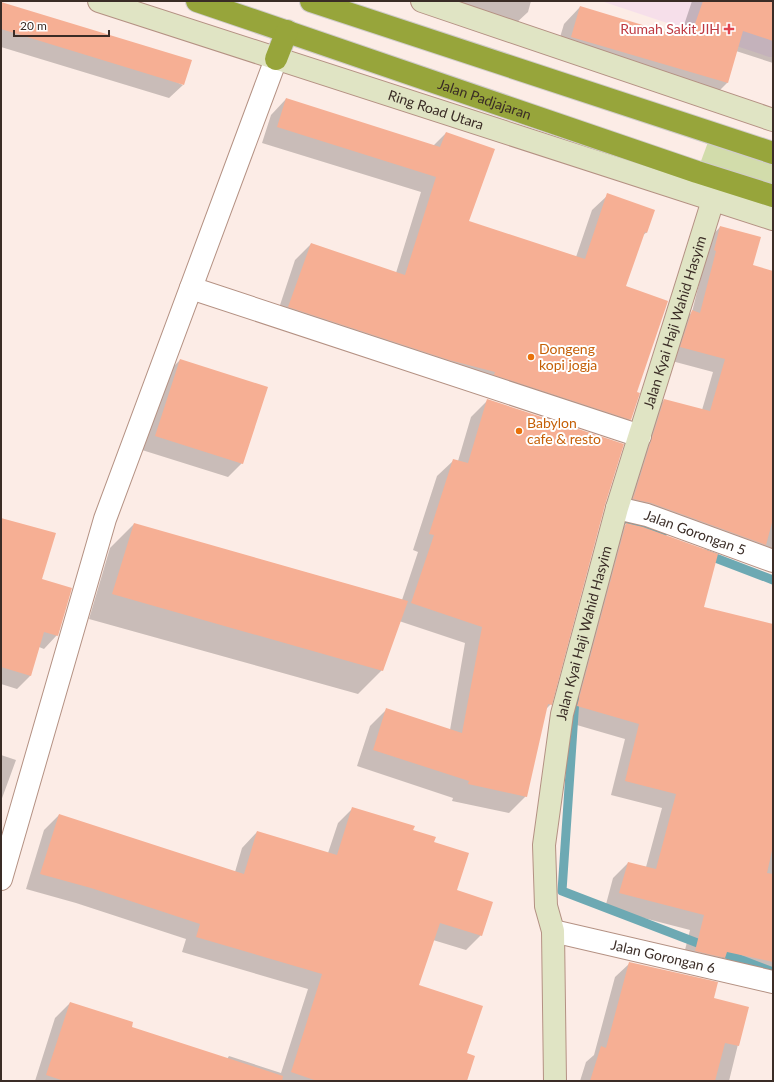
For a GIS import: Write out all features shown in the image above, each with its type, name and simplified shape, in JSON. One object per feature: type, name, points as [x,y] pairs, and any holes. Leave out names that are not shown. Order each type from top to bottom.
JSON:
[{"type":"highway","name":"Jalan Padjajaran","points":[[197,1],[689,169],[773,196]]},
{"type":"highway","points":[[311,1],[773,153]]},
{"type":"highway","points":[[276,59],[287,31]]},
{"type":"street","name":"Ring Road Utara","points":[[99,1],[773,220]]},
{"type":"street","points":[[422,1],[771,117]]},
{"type":"street","points":[[1,879],[104,519],[276,59]]},
{"type":"street","name":"Jalan Kyai Haji Wahid Hasyim","points":[[554,1081],[553,931],[546,906],[544,846],[562,714],[617,508],[713,200]]},
{"type":"street","points":[[191,288],[640,436]]},
{"type":"street","name":"Jalan Gorongan 5","points":[[617,508],[647,515],[773,561]]},
{"type":"street","name":"Jalan Gorongan 6","points":[[553,931],[773,982]]},
{"type":"shaded area","name":"Rumah Sakit JIH","points":[[601,1],[773,1],[773,57],[769,57]]},
{"type":"green space","points":[[711,134],[773,154],[773,219],[697,172]]},
{"type":"building","points":[[703,1],[773,1],[773,41],[743,31],[728,83],[571,37],[580,6],[669,33],[670,30],[691,35]]},
{"type":"building","points":[[1,2],[192,60],[184,85],[1,29]]},
{"type":"building","points":[[286,98],[440,147],[446,132],[495,149],[469,221],[585,259],[607,193],[655,210],[647,233],[645,232],[626,286],[668,301],[637,392],[640,393],[631,420],[494,375],[495,372],[449,360],[288,307],[311,243],[405,275],[436,177],[277,127]]},
{"type":"building","points":[[720,226],[761,237],[753,265],[773,271],[773,519],[766,545],[651,503],[633,499],[664,399],[710,411],[725,359],[680,347],[692,310],[700,313],[716,251],[714,250]]},
{"type":"building","points":[[180,359],[268,387],[243,464],[155,436]]},
{"type":"building","points":[[487,399],[624,444],[605,505],[552,705],[548,704],[527,797],[468,784],[469,781],[373,750],[386,708],[462,733],[482,627],[411,603],[434,535],[429,534],[453,459],[468,463]]},
{"type":"building","points":[[1,518],[56,533],[42,579],[72,588],[58,636],[44,632],[31,676],[1,667]]},
{"type":"building","points":[[134,523],[408,601],[383,671],[112,594]]},
{"type":"building","points":[[626,523],[643,527],[718,554],[704,607],[773,624],[773,846],[767,873],[773,874],[773,962],[727,952],[725,958],[695,951],[704,915],[619,893],[628,862],[656,869],[676,794],[625,781],[639,724],[577,706]]},
{"type":"building","points":[[352,807],[415,826],[413,830],[436,837],[434,842],[469,853],[457,890],[493,902],[482,936],[440,923],[419,985],[483,1006],[467,1053],[475,1056],[467,1081],[317,1081],[291,1072],[322,974],[196,937],[200,924],[91,888],[40,874],[59,814],[244,874],[257,831],[337,855]]},
{"type":"building","points":[[629,962],[718,982],[714,998],[749,1007],[739,1046],[725,1043],[715,1081],[590,1081],[601,1046],[606,1048]]},
{"type":"building","points":[[70,1002],[133,1022],[132,1027],[283,1076],[282,1081],[64,1081],[46,1075]]},
{"type":"waterway","points":[[628,520],[662,535]]},
{"type":"waterway","points":[[705,554],[773,580]]},
{"type":"waterway","points":[[575,699],[562,891],[773,972]]},
{"type":"place","name":"Rumah Sakit JIH","points":[[729,29]]},
{"type":"place","name":"Dongeng kopi jogja","points":[[531,357]]},
{"type":"place","name":"Babylon cafe & resto","points":[[519,431]]}]
